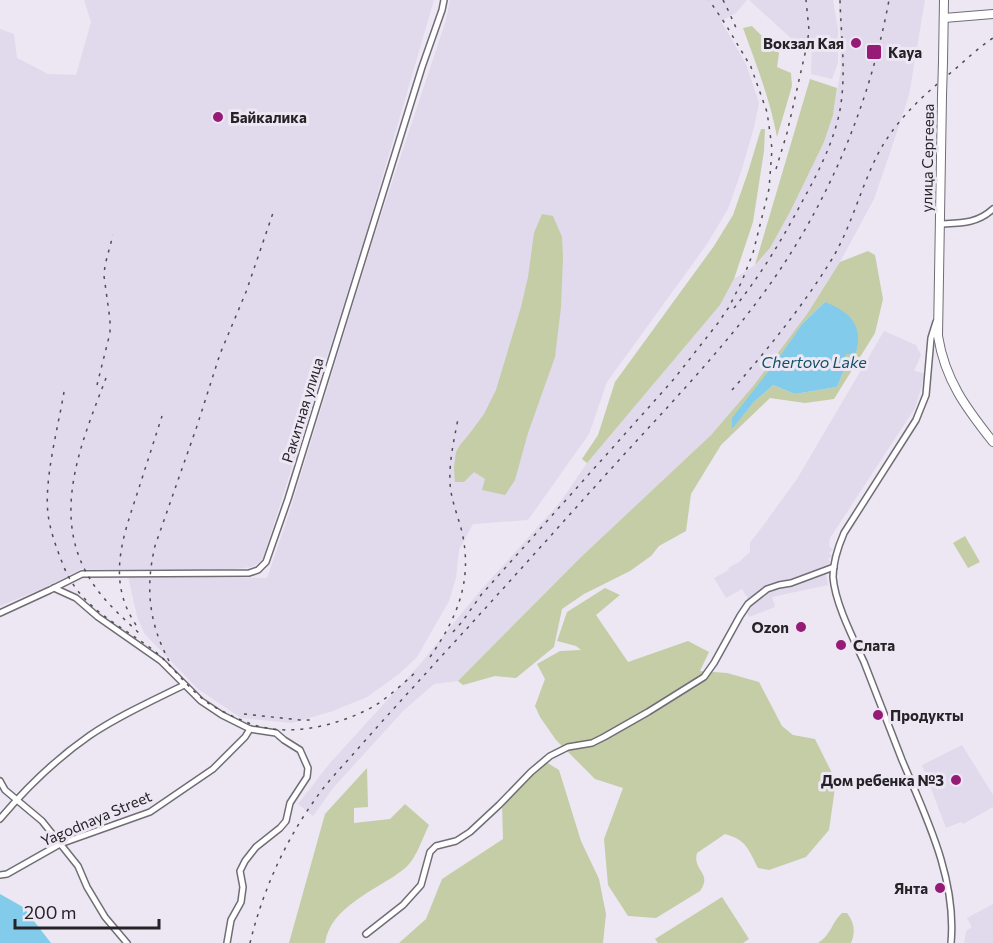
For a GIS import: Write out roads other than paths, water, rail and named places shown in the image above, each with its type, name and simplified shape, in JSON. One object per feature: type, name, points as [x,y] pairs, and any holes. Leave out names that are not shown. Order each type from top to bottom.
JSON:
[{"type":"main road","name":"улица Сергеева","points":[[944,0],[938,317],[940,349],[951,382],[968,411],[993,442]]},
{"type":"main road","points":[[944,18],[993,14]]},
{"type":"street","name":"Ракитная улица","points":[[0,613],[82,574],[249,573],[258,570],[266,562],[288,499],[444,0]]},
{"type":"street","points":[[940,224],[964,223],[985,216],[993,209]]},
{"type":"street","points":[[938,317],[932,338],[926,395],[921,408],[916,420],[844,533],[838,547],[834,567],[835,588],[841,607],[938,849],[950,902],[951,943]]},
{"type":"street","points":[[366,934],[403,905],[421,885],[430,852],[436,846],[456,841],[470,832],[544,761],[568,747],[592,743],[604,737],[704,677],[748,604],[767,589],[791,584],[834,567]]},
{"type":"street","points":[[54,588],[76,598],[98,617],[161,661],[201,701],[222,716],[250,729],[276,733],[300,750],[308,768],[307,777],[290,802],[286,821],[256,847],[244,861],[240,872],[243,887],[241,902],[231,920],[227,943]]},
{"type":"street","points":[[0,819],[17,799],[66,753],[115,720],[184,685]]},
{"type":"street","name":"Yagodnaya Street","points":[[0,875],[7,874],[60,844],[150,812],[213,769],[250,729]]},
{"type":"street","points":[[0,781],[5,790],[42,821],[78,866],[105,917],[127,943]]},
{"type":"water","name":"Chertovo Lake","points":[[825,302],[842,310],[853,321],[858,336],[855,355],[846,354],[844,370],[837,387],[795,394],[773,385],[753,403],[732,429],[732,418],[802,324]]},
{"type":"water","points":[[0,894],[23,907],[51,943],[0,943]]},
{"type":"railway","points":[[453,632],[481,595],[674,379],[718,323],[742,281],[753,253],[769,189],[772,149],[767,112],[751,67],[709,0]]},
{"type":"railway","points":[[723,0],[737,30]]},
{"type":"railway","points":[[776,169],[787,133],[807,45],[809,30],[806,0]]},
{"type":"railway","points":[[734,308],[788,228],[833,137],[843,86],[840,0]]},
{"type":"railway","points":[[250,943],[275,869],[303,817],[324,788],[697,375],[768,287],[810,221],[844,150],[871,76],[889,0]]},
{"type":"railway","points":[[732,390],[785,327],[832,259],[844,236],[874,162],[889,135],[930,90],[993,38]]},
{"type":"railway","points":[[169,661],[157,633],[151,605],[150,576],[155,546],[220,354],[246,292],[274,210]]},
{"type":"railway","points":[[97,385],[110,333],[104,276],[113,235]]},
{"type":"railway","points":[[106,378],[88,425],[75,474],[71,499],[72,524],[76,548],[91,581],[110,605],[140,634]]},
{"type":"railway","points":[[64,392],[47,500],[52,532],[69,578],[78,591],[100,613],[152,649],[207,702],[250,724],[276,729],[306,729],[336,722],[376,705],[418,670]]},
{"type":"railway","points":[[136,625],[122,592],[119,575],[120,558],[127,525],[162,416]]},
{"type":"railway","points":[[430,657],[455,613],[464,583],[465,550],[450,483],[451,459],[458,419]]},
{"type":"railway","points":[[244,714],[315,720]]},
{"type":"place","name":"Вокзал Кая","points":[[856,43]]},
{"type":"place","name":"Kaya","points":[[874,52]]},
{"type":"place","name":"Байкалика","points":[[218,117]]},
{"type":"place","name":"Ozon","points":[[801,627]]},
{"type":"place","name":"Слата","points":[[841,645]]},
{"type":"place","name":"Продукты","points":[[878,715]]},
{"type":"place","name":"Дом ребенка №3","points":[[956,780]]},
{"type":"place","name":"Янта","points":[[940,888]]}]
